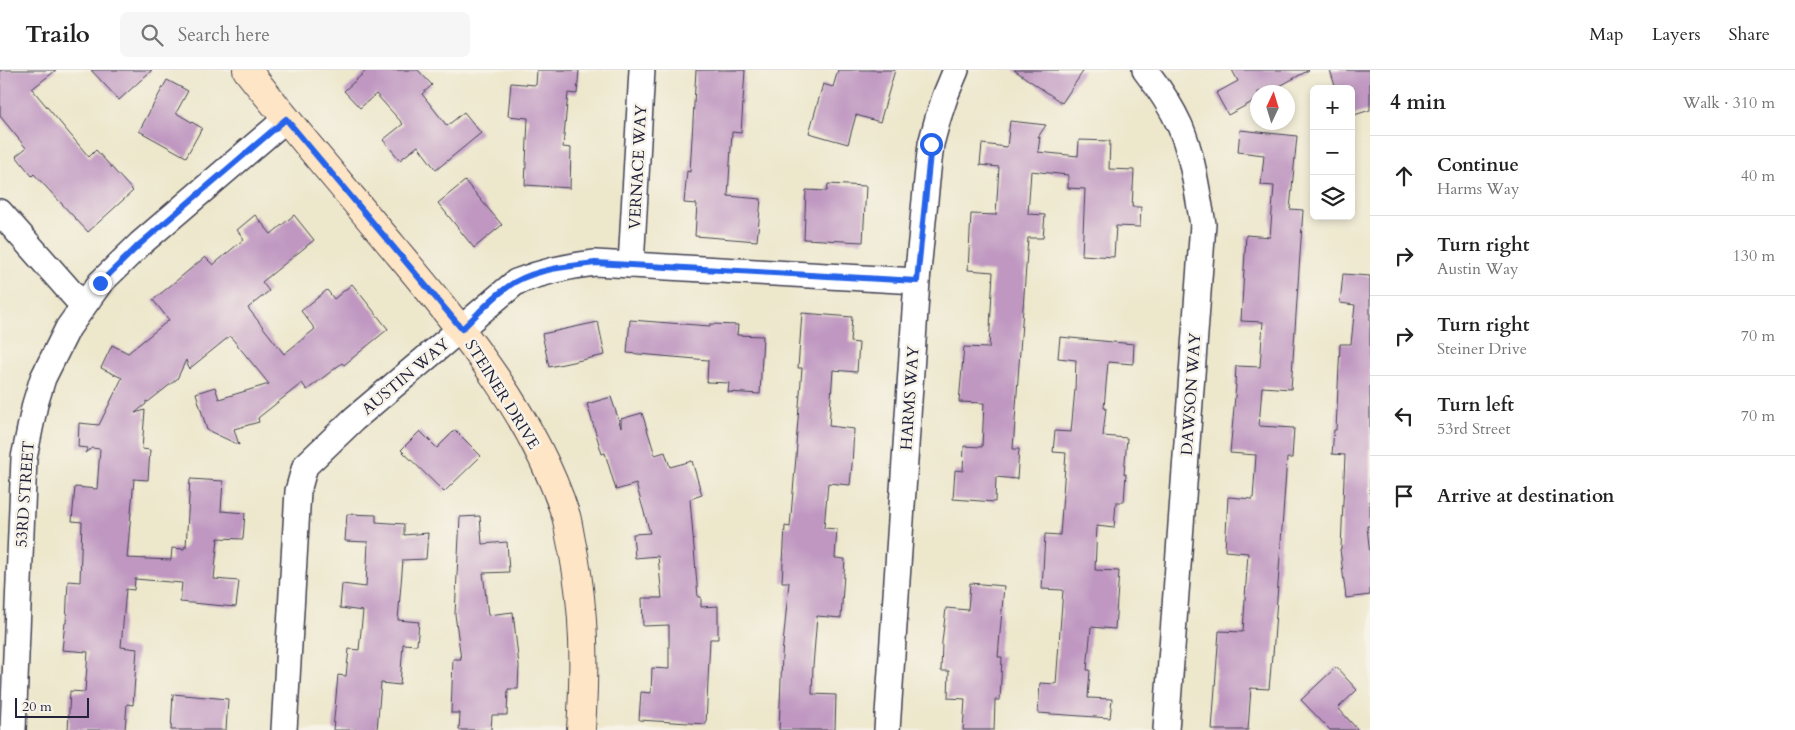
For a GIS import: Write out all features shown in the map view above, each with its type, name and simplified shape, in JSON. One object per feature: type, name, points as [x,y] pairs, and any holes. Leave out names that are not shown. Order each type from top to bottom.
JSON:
[{"type":"street","name":"STEINER DRIVE","points":[[247,70],[462,329],[509,397],[542,455],[566,517],[578,576],[584,621],[581,730]]},
{"type":"street","name":"VERNACE WAY","points":[[632,265],[642,70]]},
{"type":"street","name":"HARMS WAY","points":[[887,730],[917,281],[931,144],[943,102],[956,70]]},
{"type":"street","name":"DAWSON WAY","points":[[1146,70],[1168,104],[1180,128],[1190,162],[1203,224],[1166,730]]},
{"type":"street","name":"53RD STREET","points":[[13,730],[24,458],[28,431],[43,378],[68,328],[100,283],[140,244],[286,119]]},
{"type":"street","points":[[0,212],[83,306]]},
{"type":"street","name":"AUSTIN WAY","points":[[284,730],[298,491],[305,466],[354,419],[516,282],[541,272],[595,263],[917,281]]},
{"type":"building","points":[[0,70],[56,70],[32,89],[89,157],[96,150],[133,191],[88,232],[34,174],[32,176],[16,156],[26,148],[0,116]]},
{"type":"building","points":[[91,70],[152,70],[119,100]]},
{"type":"building","points":[[367,70],[418,70],[432,85],[422,94],[447,126],[464,112],[481,133],[436,170],[418,146],[400,160],[383,140],[403,124],[376,94],[360,108],[344,91]]},
{"type":"building","points":[[537,70],[579,70],[577,94],[568,93],[563,147],[571,148],[570,188],[525,185],[528,118],[508,116],[511,83],[536,85]]},
{"type":"building","points":[[696,70],[745,70],[741,133],[732,132],[728,196],[761,199],[757,241],[695,236],[697,204],[684,203],[687,171],[690,172]]},
{"type":"building","points":[[838,70],[895,70],[880,122],[856,115],[848,144],[809,133],[823,84],[833,87]]},
{"type":"building","points":[[1014,70],[1084,70],[1062,103]]},
{"type":"building","points":[[1232,70],[1309,70],[1282,85],[1250,85],[1250,103],[1228,115],[1216,93],[1238,81]]},
{"type":"building","points":[[1330,70],[1370,70],[1370,110],[1355,115],[1355,85],[1335,85]]},
{"type":"building","points":[[167,80],[188,91],[176,113],[202,128],[186,157],[139,131]]},
{"type":"building","points":[[1010,121],[1046,125],[1038,137],[1040,137],[1038,152],[1078,156],[1079,140],[1110,141],[1109,169],[1134,170],[1132,207],[1141,207],[1140,227],[1116,226],[1114,257],[1082,255],[1085,189],[1068,188],[1068,175],[1031,171],[1028,214],[1045,215],[1043,238],[1028,238],[1013,449],[1019,449],[1017,479],[996,477],[995,502],[953,499],[955,470],[963,471],[964,446],[982,447],[984,403],[959,402],[964,347],[989,348],[993,272],[968,270],[971,214],[996,215],[999,167],[980,165],[982,144],[1007,147]]},
{"type":"building","points":[[1240,130],[1297,136],[1290,209],[1303,210],[1291,389],[1262,387],[1259,426],[1294,428],[1292,458],[1287,458],[1269,689],[1251,688],[1248,730],[1212,730],[1219,631],[1243,632],[1248,553],[1225,551],[1228,497],[1253,499],[1256,455],[1230,453],[1236,366],[1260,367],[1263,322],[1241,321],[1246,235],[1270,237],[1274,186],[1261,185],[1264,155],[1238,152]]},
{"type":"building","points":[[465,181],[502,225],[474,248],[438,203]]},
{"type":"building","points":[[828,184],[866,186],[863,242],[804,239],[806,190],[827,191]]},
{"type":"building","points":[[255,215],[271,234],[294,215],[314,240],[262,282],[269,291],[248,308],[284,354],[315,329],[301,311],[327,290],[334,299],[352,284],[388,329],[344,365],[342,363],[307,390],[302,383],[258,418],[259,422],[234,429],[239,445],[207,430],[196,393],[215,387],[219,399],[269,384],[230,336],[189,369],[186,360],[177,379],[148,402],[146,401],[146,404],[135,413],[145,410],[142,449],[150,450],[148,480],[134,479],[127,558],[171,560],[172,548],[184,549],[186,547],[190,479],[223,481],[221,511],[245,513],[243,539],[218,538],[214,579],[239,581],[236,607],[180,602],[182,583],[135,579],[134,590],[126,589],[121,647],[137,649],[133,705],[127,704],[125,730],[68,730],[70,691],[85,692],[88,652],[62,650],[66,623],[68,581],[80,582],[82,522],[72,521],[75,487],[97,489],[100,449],[92,448],[85,453],[88,448],[78,447],[79,423],[99,425],[122,378],[101,368],[112,345],[128,353],[169,320],[153,300],[205,257],[213,265],[244,239],[237,230]]},
{"type":"building","points":[[1343,274],[1370,276],[1370,526],[1367,526],[1370,556],[1370,595],[1346,598],[1340,549],[1345,455],[1332,454],[1334,430],[1336,430],[1340,344],[1351,344],[1355,305],[1340,303]]},
{"type":"building","points":[[802,313],[852,317],[850,342],[859,343],[857,372],[833,370],[829,426],[854,429],[852,465],[850,485],[828,483],[824,528],[837,529],[835,558],[845,559],[841,618],[817,616],[813,666],[812,694],[836,695],[835,730],[779,730],[782,655],[789,582],[782,582],[785,526],[790,527],[797,445],[802,368],[798,368]]},
{"type":"building","points":[[630,320],[710,326],[710,324],[738,325],[737,335],[763,336],[760,394],[728,392],[729,383],[707,382],[708,360],[627,353]]},
{"type":"building","points":[[598,322],[605,355],[549,367],[542,334]]},
{"type":"building","points":[[1060,337],[1134,344],[1133,364],[1108,362],[1103,436],[1127,438],[1124,474],[1126,474],[1124,502],[1116,502],[1114,528],[1097,526],[1095,570],[1119,571],[1115,629],[1091,627],[1087,670],[1090,670],[1088,698],[1112,699],[1110,718],[1038,713],[1040,683],[1056,684],[1063,590],[1042,589],[1045,534],[1060,535],[1066,453],[1053,452],[1055,431],[1071,432],[1075,389],[1076,360],[1058,358]]},
{"type":"building","points":[[611,397],[621,427],[621,419],[642,413],[655,455],[665,452],[670,467],[692,461],[702,495],[690,499],[698,597],[701,597],[701,607],[718,606],[718,639],[710,639],[706,724],[639,720],[641,692],[651,693],[652,668],[669,669],[669,625],[643,626],[642,598],[662,598],[658,556],[635,558],[633,534],[650,533],[636,484],[616,490],[605,453],[602,454],[587,404]]},
{"type":"building","points":[[455,430],[481,456],[444,492],[401,450],[420,431],[437,448]]},
{"type":"building","points":[[347,514],[376,515],[376,522],[404,524],[404,535],[428,533],[426,559],[403,560],[398,620],[419,622],[417,645],[403,644],[400,685],[381,683],[377,730],[333,730],[338,675],[346,676],[349,649],[359,650],[363,611],[340,608],[342,584],[366,587],[368,542],[345,541]]},
{"type":"building","points":[[480,516],[482,544],[507,542],[509,572],[483,573],[488,615],[513,612],[519,666],[518,689],[508,689],[507,715],[492,715],[491,730],[459,730],[460,713],[451,713],[453,659],[461,659],[455,614],[460,517]]},
{"type":"building","points":[[970,583],[1004,586],[998,657],[1002,657],[1000,700],[995,700],[994,730],[963,730],[965,699],[948,698],[949,671],[941,671],[946,608],[968,610]]},
{"type":"building","points":[[1336,667],[1357,690],[1338,708],[1358,730],[1330,730],[1301,700]]},
{"type":"building","points":[[173,694],[228,699],[226,730],[171,730]]},
{"type":"route","points":[[100,283],[140,244],[286,119],[462,329],[493,300],[516,282],[541,272],[595,263],[917,281],[931,144]]}]
